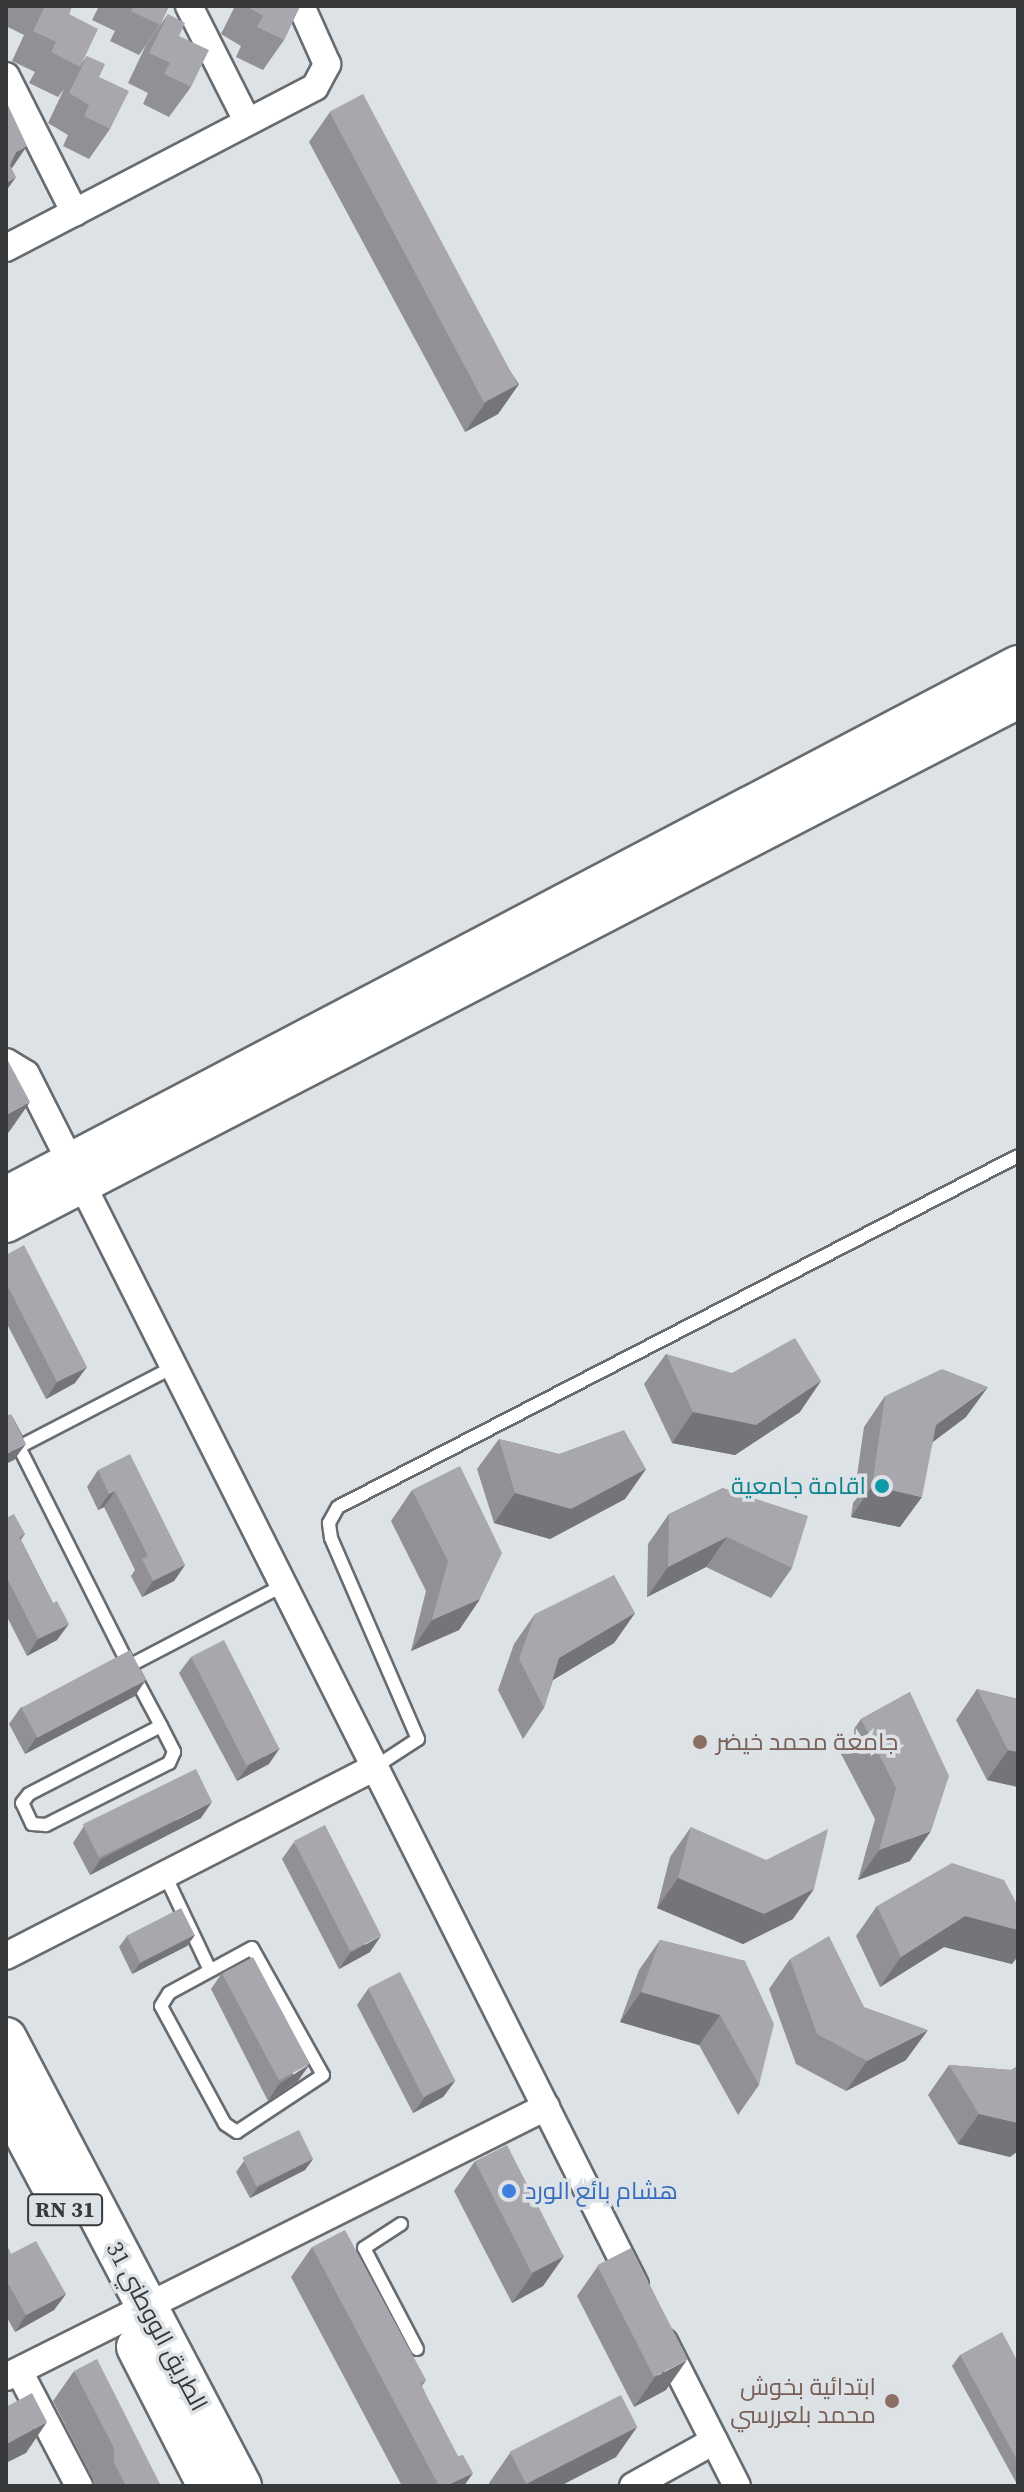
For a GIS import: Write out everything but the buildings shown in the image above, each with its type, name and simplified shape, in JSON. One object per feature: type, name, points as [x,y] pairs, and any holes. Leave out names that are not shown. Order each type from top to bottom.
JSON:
[{"type":"main road","points":[[6,1224],[76,1173],[1018,664]]},
{"type":"main road","points":[[6,1195],[76,1173],[1018,700]]},
{"type":"main road","name":"الطريق الووطني 31","points":[[6,2038],[135,2314],[241,2486]]},
{"type":"main road","name":"RN 31","points":[[6,2099],[135,2314],[208,2486]]},
{"type":"street","points":[[189,6],[247,121]]},
{"type":"street","points":[[6,248],[315,87],[326,74],[321,46],[301,6]]},
{"type":"street","points":[[6,76],[75,213]]},
{"type":"street","points":[[6,1062],[26,1074],[737,2486]]},
{"type":"street","points":[[6,1956],[375,1767]]},
{"type":"street","points":[[79,2486],[12,2374],[546,2107]]},
{"type":"street","points":[[633,2486],[714,2441]]},
{"type":"lane","points":[[375,1767],[418,1739],[331,1538],[329,1523],[338,1507],[1018,1156]]},
{"type":"lane","points":[[19,1447],[175,1366]]},
{"type":"lane","points":[[6,1423],[129,1666],[161,1726],[174,1752],[169,1763],[46,1825],[32,1824],[22,1803],[29,1794],[161,1726]]},
{"type":"lane","points":[[129,1666],[284,1585]]},
{"type":"lane","points":[[165,1875],[210,1970]]},
{"type":"lane","points":[[246,1950],[257,1951],[323,2069],[316,2084],[237,2132],[225,2124],[161,2006],[169,1993],[210,1970],[246,1950]]},
{"type":"lane","points":[[401,2224],[364,2248],[417,2349]]},
{"type":"place","name":"اقامة جامعية","points":[[882,1486]]},
{"type":"place","name":"جامعة محمد خيضر","points":[[700,1742]]},
{"type":"place","name":"هشام بائع الورد","points":[[509,2191]]},
{"type":"place","name":"ابتدائية بخوش محمد بلعررسي","points":[[892,2401]]}]
